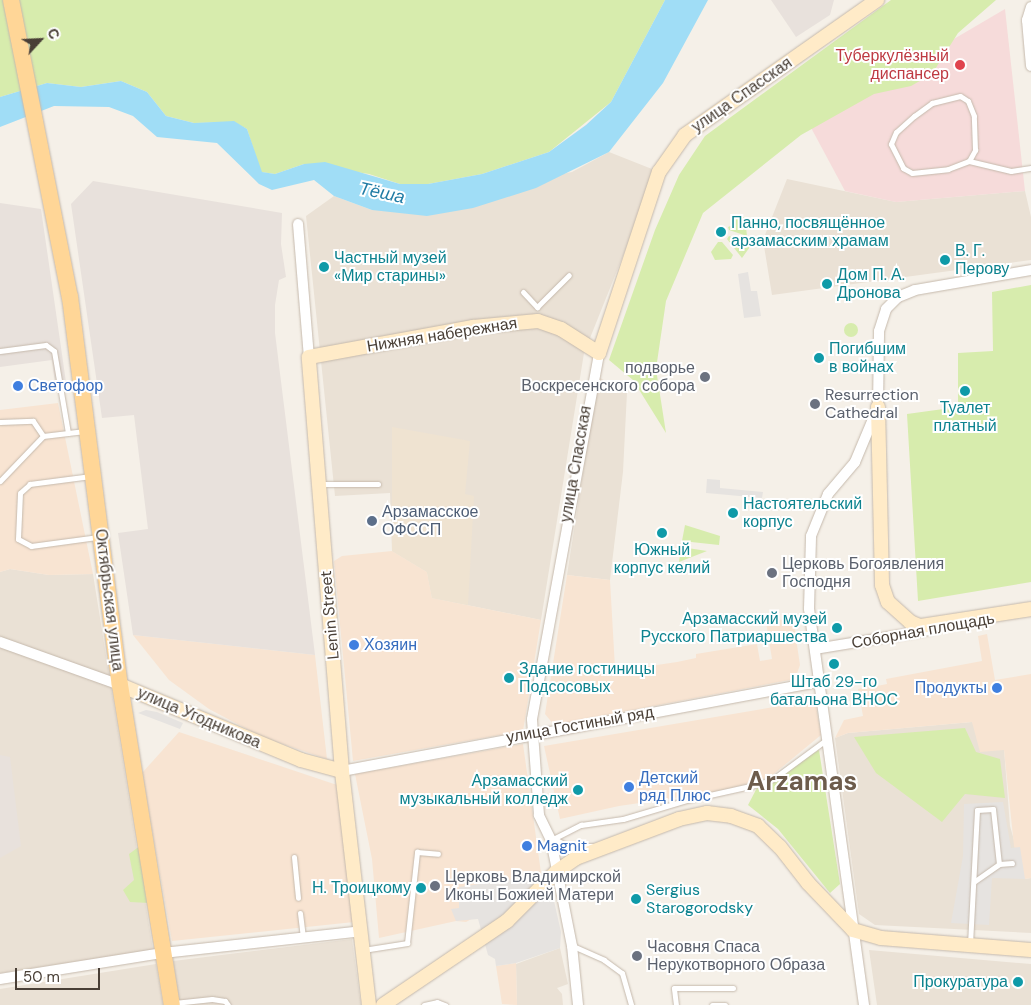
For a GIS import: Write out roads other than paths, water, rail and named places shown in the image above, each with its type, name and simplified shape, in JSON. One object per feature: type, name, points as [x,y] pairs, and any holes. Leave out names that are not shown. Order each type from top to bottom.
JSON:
[{"type":"main road","name":"Октябрьская улица","points":[[11,0],[51,194],[88,430],[120,685],[172,1004]]},
{"type":"street","name":"улица Спасская","points":[[578,1005],[572,946],[550,840],[540,815],[532,733],[534,703],[599,353],[659,172],[685,135],[875,1]]},
{"type":"street","points":[[1031,7],[1028,20],[1031,66]]},
{"type":"street","name":"Lenin Street","points":[[298,224],[342,771],[369,1005]]},
{"type":"street","name":"Соборная площадь","points":[[1031,270],[915,290],[898,297],[886,309],[878,331],[882,585],[888,602],[910,622],[920,626],[1031,611]]},
{"type":"street","name":"Нижняя набережная","points":[[308,357],[473,327],[538,321],[561,329],[599,353]]},
{"type":"street","name":"Соборная площадь","points":[[864,1005],[809,610],[811,536],[828,494],[855,462],[878,407]]},
{"type":"street","name":"Соборная площадь","points":[[815,650],[1031,611]]},
{"type":"street","name":"улица Угодникова","points":[[0,642],[120,685],[301,760],[342,771]]},
{"type":"street","name":"улица Гостиный ряд","points":[[342,771],[532,733],[819,682]]},
{"type":"street","points":[[382,1005],[508,921],[556,872],[576,858],[679,819],[707,813],[731,816],[758,826],[780,847],[808,883],[853,930],[881,938],[1031,950]]},
{"type":"street","points":[[550,840],[567,849],[588,850],[612,844]]},
{"type":"street","points":[[0,980],[163,954],[361,931]]},
{"type":"lane","points":[[969,161],[975,150],[974,116],[968,101],[960,96],[932,103],[896,132],[892,144],[903,168],[912,173],[948,169],[969,161],[1011,171],[1031,168]]},
{"type":"lane","points":[[537,307],[569,275]]},
{"type":"lane","points":[[523,292],[537,307],[538,321]]},
{"type":"lane","points":[[0,351],[46,345],[54,351],[68,433]]},
{"type":"lane","points":[[0,422],[33,421],[43,436]]},
{"type":"lane","points":[[0,481],[43,436],[88,430]]},
{"type":"lane","points":[[94,475],[30,484],[20,493],[18,539],[31,546],[101,537]]},
{"type":"lane","points":[[319,484],[378,484]]},
{"type":"lane","points":[[550,840],[581,824],[623,819],[687,800],[759,784],[773,779],[827,739]]},
{"type":"lane","points":[[970,944],[975,882],[977,810],[993,810],[999,864]]},
{"type":"lane","points":[[363,950],[407,943],[417,852],[438,854]]},
{"type":"lane","points":[[294,857],[298,898]]},
{"type":"lane","points":[[975,882],[999,864],[1012,863]]},
{"type":"lane","points":[[300,913],[303,938]]},
{"type":"lane","points":[[572,946],[604,960],[622,973],[631,1005]]},
{"type":"lane","points":[[676,1005],[674,988],[733,988]]},
{"type":"lane","points":[[172,1004],[212,999],[225,1001],[228,1005]]},
{"type":"lane","points":[[424,1005],[437,1002],[446,1005]]},
{"type":"lane","points":[[712,1005],[725,1005]]},
{"type":"water","name":"Тёша","points":[[665,0],[708,0],[663,83],[609,152],[536,188],[473,208],[427,216],[372,210],[334,196],[314,180],[272,190],[259,184],[217,143],[157,137],[133,116],[109,107],[54,106],[0,127],[0,97],[47,83],[81,87],[121,81],[147,92],[166,116],[194,123],[234,121],[247,129],[262,172],[275,174],[304,164],[325,162],[400,184],[428,184],[482,174],[549,152],[586,125],[611,102]]},
{"type":"place","name":"Туберкулёзный диспансер","points":[[960,65]]},
{"type":"place","name":"Панно, посвящённое арзамасским храмам","points":[[721,232]]},
{"type":"place","name":"В. Г. Перову","points":[[945,260]]},
{"type":"place","name":"Частный музей «Мир старины»","points":[[324,267]]},
{"type":"place","name":"Дом П. А. Дронова","points":[[827,284]]},
{"type":"place","name":"Погибшим в войнах","points":[[819,358]]},
{"type":"place","name":"подворье Воскресенского собора","points":[[705,377]]},
{"type":"place","name":"Светофор","points":[[18,386]]},
{"type":"place","name":"Туалет платный","points":[[965,391]]},
{"type":"place","name":"Resurrection Cathedral","points":[[815,404]]},
{"type":"place","name":"Настоятельский корпус","points":[[733,513]]},
{"type":"place","name":"Арзамасское ОФССП","points":[[372,521]]},
{"type":"place","name":"Южный корпус келий","points":[[662,533]]},
{"type":"place","name":"Церковь Богоявления Господня","points":[[772,573]]},
{"type":"place","name":"Арзамасский музей Русского Патриаршества","points":[[837,628]]},
{"type":"place","name":"Хозяин","points":[[354,645]]},
{"type":"place","name":"Штаб 29-го батальона ВНОС","points":[[834,664]]},
{"type":"place","name":"Здание гостиницы Подсосовых","points":[[509,678]]},
{"type":"place","name":"Продукты","points":[[997,688]]},
{"type":"place","name":"Детский ряд Плюс","points":[[629,787]]},
{"type":"place","name":"Арзамасский музыкальный колледж","points":[[578,790]]},
{"type":"place","name":"Magnit","points":[[527,846]]},
{"type":"place","name":"Церковь Владимирской Иконы Божией Матери","points":[[435,886]]},
{"type":"place","name":"Н. Троицкому","points":[[421,888]]},
{"type":"place","name":"Sergius Starogorodsky","points":[[636,899]]},
{"type":"place","name":"Часовня Спаса Нерукотворного Образа","points":[[637,956]]},
{"type":"place","name":"Прокуратура","points":[[1018,982]]},
{"type":"district","name":"Arzamas","points":[[802,782]]}]
